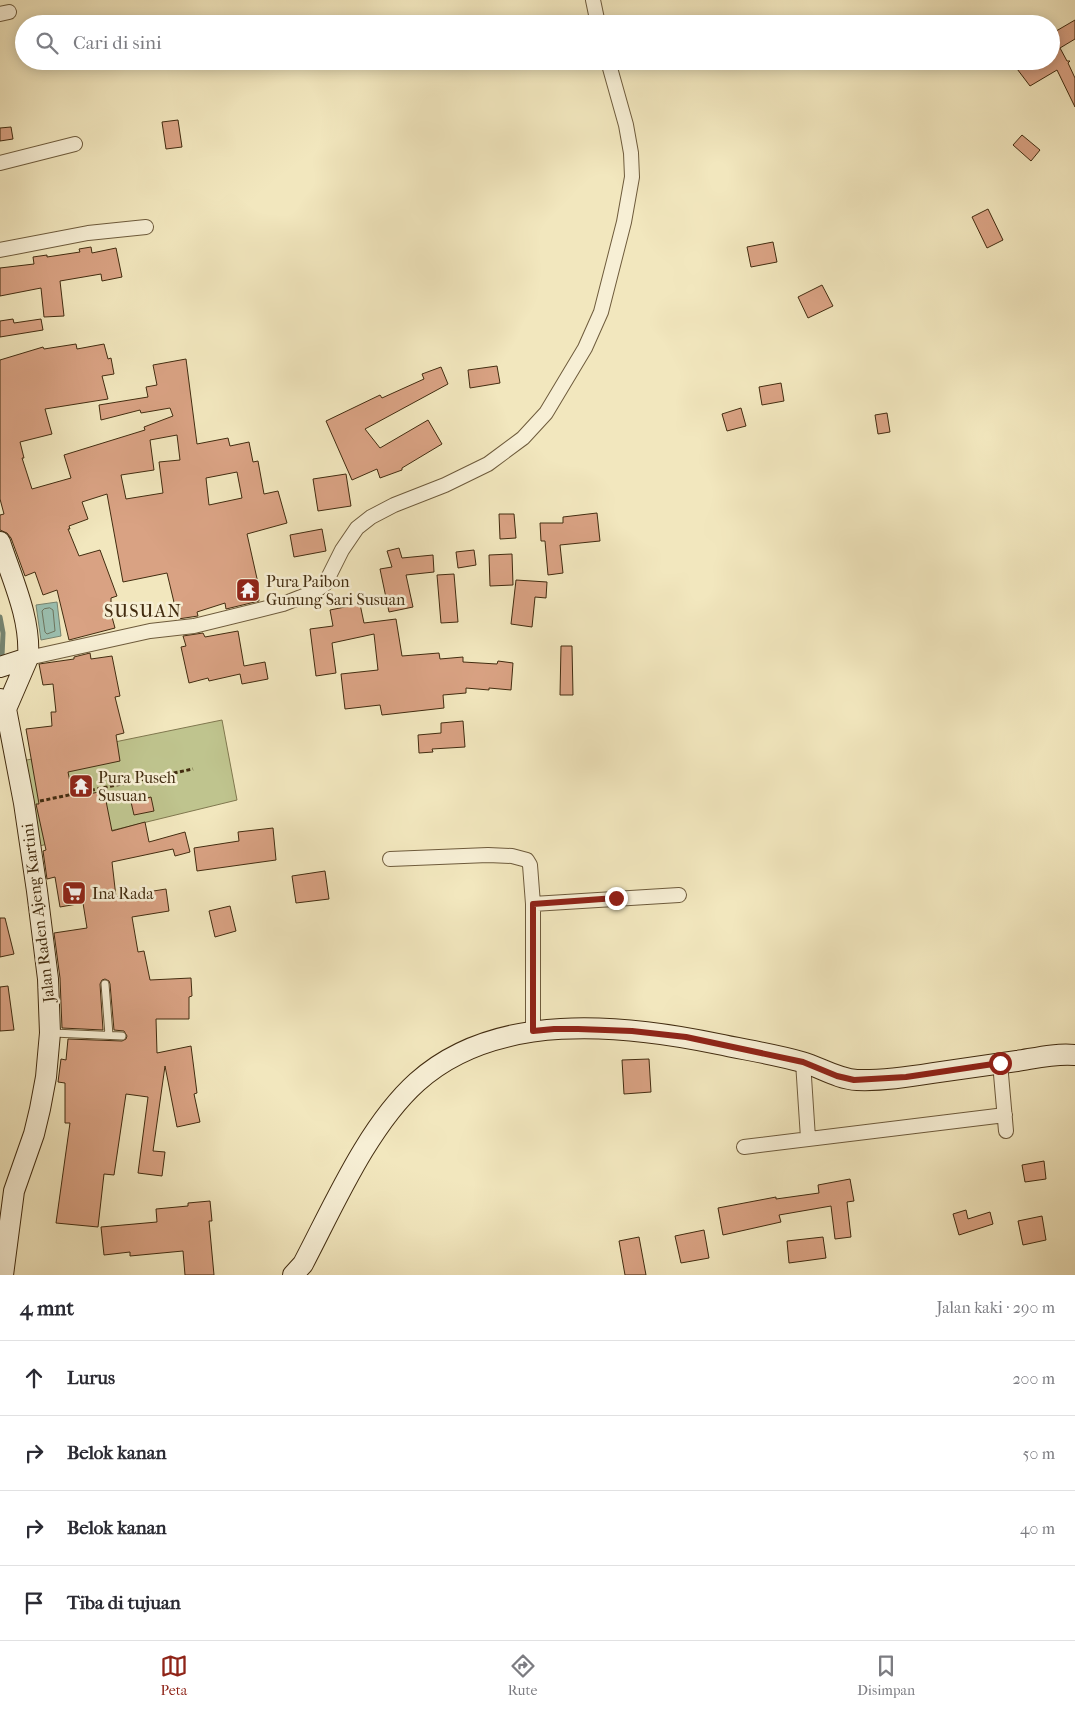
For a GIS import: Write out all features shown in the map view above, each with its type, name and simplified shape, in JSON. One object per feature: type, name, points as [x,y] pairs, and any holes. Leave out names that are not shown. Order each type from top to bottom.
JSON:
[{"type":"street","points":[[593,0],[596,15]]},
{"type":"street","points":[[0,668],[28,658],[150,631],[194,626],[283,604],[314,592],[325,584],[342,550],[357,528],[371,517],[488,464],[523,438],[546,413],[584,348],[597,321],[610,282],[632,177],[631,153],[626,125],[611,70]]},
{"type":"street","points":[[0,163],[75,144]]},
{"type":"street","points":[[0,250],[88,233],[146,228]]},
{"type":"street","points":[[0,542],[24,617],[29,645],[28,658],[3,704]]},
{"type":"street","name":"Jalan Raden Ajeng Kartini","points":[[3,704],[24,803],[48,979],[50,1033],[46,1077],[40,1109],[34,1134],[18,1175],[2,1254],[4,1275]]},
{"type":"street","points":[[390,859],[488,855],[521,857],[528,860],[533,904],[533,1031]]},
{"type":"street","points":[[533,904],[679,895]]},
{"type":"street","points":[[293,1275],[303,1264],[356,1164],[385,1118],[416,1083],[439,1065],[464,1051],[491,1041],[533,1031],[554,1029],[659,1034],[686,1037],[803,1062],[837,1076],[854,1080],[906,1077],[1067,1054],[1075,1055]]},
{"type":"street","points":[[803,1062],[808,1138]]},
{"type":"street","points":[[1000,1063],[1006,1131]]},
{"type":"street","points":[[744,1147],[1005,1115]]},
{"type":"lane","points":[[105,984],[109,1036]]},
{"type":"lane","points":[[50,1033],[122,1036]]},
{"type":"path","points":[[24,803],[193,769]]},
{"type":"green space","points":[[222,720],[237,800],[39,846],[22,761]]},
{"type":"water","points":[[57,602],[61,636],[41,640],[36,605]]},
{"type":"building","points":[[1075,20],[1075,39],[1060,48],[1060,29]]},
{"type":"building","points":[[1060,48],[1067,61],[1070,61],[1068,63],[1075,78],[1075,107],[1057,70],[1060,70]]},
{"type":"building","points":[[1018,70],[1057,70],[1030,86]]},
{"type":"building","points":[[178,120],[182,147],[166,149],[162,122]]},
{"type":"building","points":[[11,127],[13,139],[0,141],[0,128]]},
{"type":"building","points":[[1022,135],[1040,150],[1031,161],[1013,145]]},
{"type":"building","points":[[988,209],[1003,240],[987,248],[972,217]]},
{"type":"building","points":[[773,242],[777,262],[751,267],[747,247]]},
{"type":"building","points":[[91,247],[92,253],[116,248],[122,277],[102,281],[101,274],[60,281],[64,316],[44,317],[41,288],[0,296],[0,268],[34,264],[33,257],[80,252],[79,249]]},
{"type":"building","points":[[822,285],[833,306],[808,318],[798,297]]},
{"type":"building","points":[[13,319],[14,323],[41,319],[43,330],[0,337],[0,321]]},
{"type":"building","points":[[76,344],[77,349],[104,344],[108,359],[111,358],[114,374],[102,376],[108,399],[45,409],[52,434],[20,442],[24,458],[22,458],[32,489],[71,478],[64,455],[145,430],[144,427],[173,416],[170,408],[141,413],[140,410],[101,420],[99,405],[148,397],[146,387],[157,385],[153,365],[186,359],[197,444],[228,438],[230,446],[249,442],[253,462],[258,461],[264,494],[278,491],[287,523],[247,534],[258,583],[256,583],[259,601],[226,609],[225,603],[197,612],[198,616],[178,619],[167,573],[123,582],[107,494],[82,502],[88,519],[69,526],[70,529],[68,529],[79,556],[100,550],[117,596],[111,598],[111,606],[109,606],[115,628],[69,640],[57,590],[43,595],[35,572],[25,576],[11,538],[7,533],[0,530],[0,515],[4,514],[0,499],[0,360],[43,347],[44,349]],"holes":[[[177,435],[180,460],[159,462],[163,493],[126,499],[121,475],[154,470],[150,440]],[[237,472],[242,498],[209,505],[206,478]]]},
{"type":"building","points":[[497,366],[500,383],[470,388],[468,370]]},
{"type":"building","points":[[441,367],[448,384],[365,429],[380,448],[428,420],[442,444],[402,468],[402,470],[380,478],[377,469],[352,480],[326,421],[380,395],[382,398],[424,379],[422,374]]},
{"type":"building","points":[[781,383],[784,401],[762,405],[759,387]]},
{"type":"building","points":[[741,408],[746,426],[727,431],[722,414]]},
{"type":"building","points":[[887,413],[890,432],[878,434],[875,415]]},
{"type":"building","points":[[346,474],[351,506],[318,511],[313,479]]},
{"type":"building","points":[[597,513],[600,541],[560,545],[563,573],[548,575],[545,541],[541,541],[540,523],[563,523],[563,517]]},
{"type":"building","points":[[499,514],[514,514],[516,538],[500,539]]},
{"type":"building","points":[[322,529],[326,551],[294,557],[290,535]]},
{"type":"building","points":[[399,548],[402,558],[433,555],[434,572],[406,575],[413,607],[389,612],[380,569],[392,567],[387,551]]},
{"type":"building","points":[[474,550],[476,565],[458,568],[456,552]]},
{"type":"building","points":[[512,554],[513,585],[490,586],[489,555]]},
{"type":"building","points":[[454,574],[458,622],[441,623],[437,575]]},
{"type":"building","points":[[516,580],[547,582],[546,598],[535,597],[532,627],[511,624]]},
{"type":"building","points":[[360,604],[364,623],[396,619],[402,656],[439,653],[440,659],[463,657],[463,662],[497,664],[498,661],[513,663],[511,690],[466,688],[466,693],[443,695],[444,708],[382,715],[380,705],[345,709],[341,674],[378,670],[374,634],[332,643],[336,673],[316,676],[310,629],[333,626],[330,610]]},
{"type":"building","points":[[238,631],[244,666],[265,662],[268,679],[242,684],[240,674],[209,681],[208,678],[189,683],[181,647],[186,646],[183,636],[203,633],[205,637]]},
{"type":"building","points":[[561,646],[572,646],[573,695],[560,695]]},
{"type":"building","points":[[90,653],[91,659],[112,656],[120,696],[115,697],[124,733],[116,735],[120,761],[68,772],[73,797],[104,791],[112,831],[145,822],[149,842],[185,832],[190,852],[175,856],[173,849],[112,862],[116,897],[166,889],[169,911],[132,917],[138,952],[144,951],[150,980],[191,978],[192,996],[189,997],[189,1019],[156,1019],[157,1053],[191,1046],[197,1093],[194,1094],[200,1122],[177,1127],[165,1066],[153,1151],[165,1152],[162,1176],[138,1173],[148,1097],[126,1094],[114,1175],[104,1174],[98,1227],[56,1223],[70,1123],[65,1123],[65,1083],[58,1082],[61,1059],[66,1060],[68,1039],[122,1041],[127,1036],[124,1031],[114,1030],[110,984],[105,979],[100,984],[103,1030],[62,1028],[60,978],[54,933],[87,928],[83,903],[60,907],[55,877],[47,879],[43,851],[46,850],[36,804],[39,804],[26,729],[52,726],[51,712],[56,712],[53,684],[43,685],[39,664],[74,659],[74,657]]},
{"type":"building","points":[[463,721],[465,747],[432,749],[433,752],[419,753],[418,735],[441,733],[441,723]]},
{"type":"building","points":[[151,797],[154,811],[134,815],[131,802]]},
{"type":"building","points":[[273,828],[276,860],[197,871],[194,848],[239,841],[238,832]]},
{"type":"building","points":[[325,871],[329,899],[296,903],[292,876]]},
{"type":"building","points":[[230,906],[236,931],[215,937],[209,911]]},
{"type":"building","points":[[0,918],[5,918],[14,954],[0,957]]},
{"type":"building","points":[[8,986],[14,1030],[0,1031],[0,987]]},
{"type":"building","points":[[649,1059],[651,1092],[624,1094],[622,1060]]},
{"type":"building","points":[[1044,1161],[1046,1179],[1025,1182],[1022,1165]]},
{"type":"building","points":[[850,1179],[854,1201],[847,1202],[851,1237],[835,1239],[831,1206],[779,1215],[781,1222],[723,1235],[718,1208],[776,1197],[776,1199],[819,1193],[818,1185]]},
{"type":"building","points":[[210,1201],[212,1221],[209,1221],[214,1275],[185,1275],[183,1251],[130,1256],[130,1252],[104,1255],[101,1227],[157,1222],[156,1209],[188,1206],[188,1203]]},
{"type":"building","points":[[966,1210],[968,1219],[990,1212],[993,1224],[959,1235],[953,1214]]},
{"type":"building","points":[[1042,1216],[1046,1240],[1023,1245],[1018,1221]]},
{"type":"building","points":[[704,1230],[709,1258],[681,1263],[675,1236]]},
{"type":"building","points":[[639,1237],[646,1275],[625,1275],[619,1241]]},
{"type":"building","points":[[823,1237],[826,1258],[789,1263],[787,1241]]},
{"type":"waterway","points":[[0,617],[3,633],[2,657]]},
{"type":"place","name":"Pura Paibon Gunung Sari Susuan","points":[[248,590]]},
{"type":"place","name":"Pura Puseh Susuan","points":[[81,786]]},
{"type":"place","name":"Ina Rada","points":[[74,893]]},
{"type":"district","name":"SUSUAN","points":[[143,611]]},
{"type":"route","points":[[616,898],[533,904],[533,1031],[578,1029],[632,1031],[686,1037],[803,1062],[837,1076],[854,1080],[906,1077],[1000,1063]]}]
